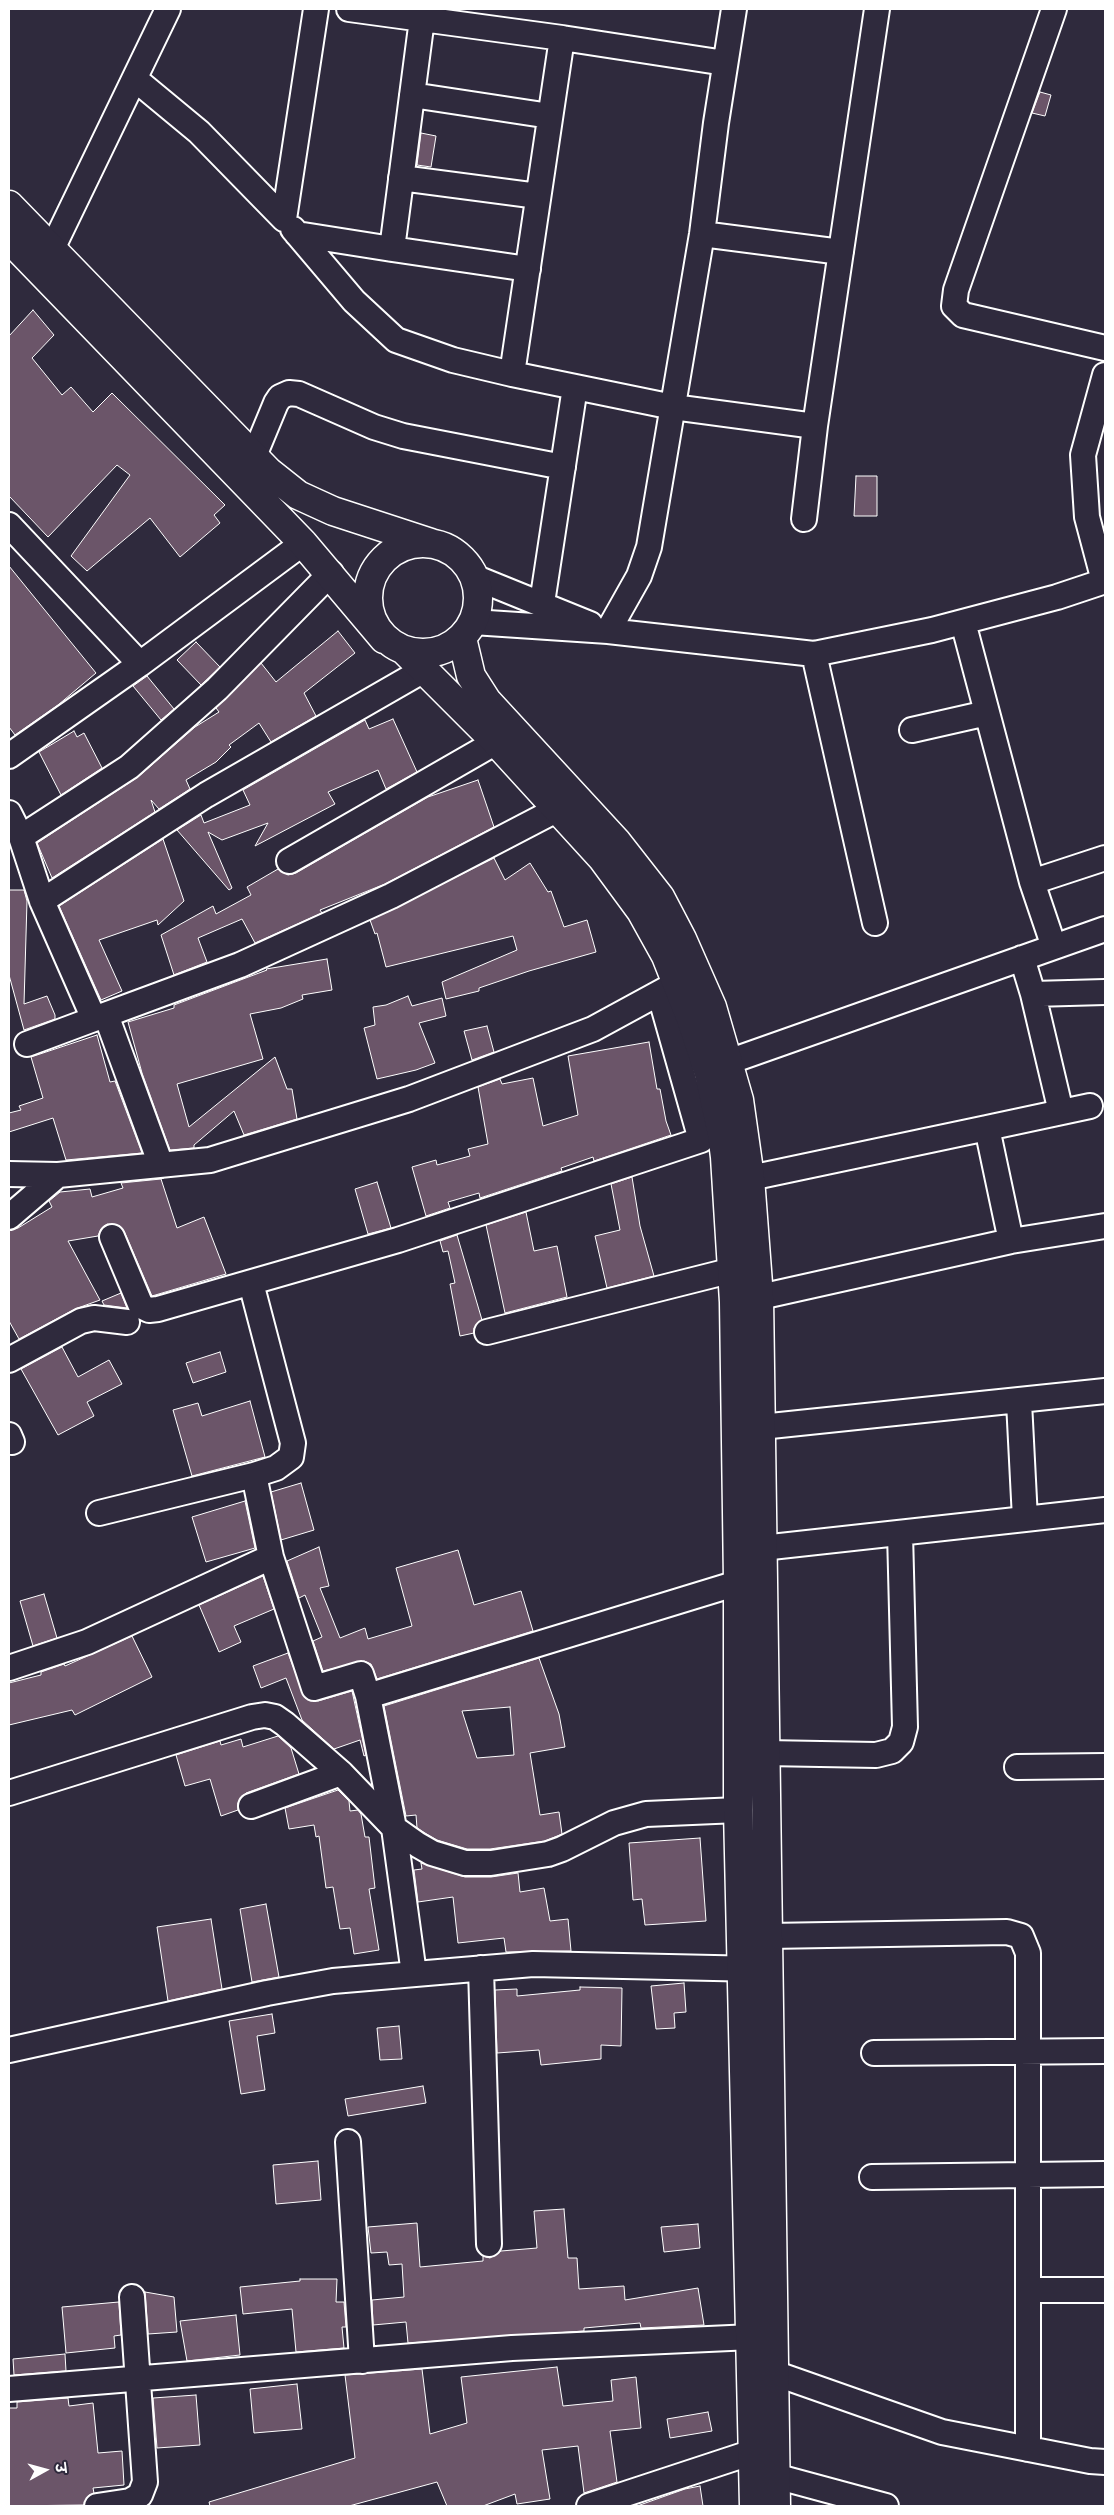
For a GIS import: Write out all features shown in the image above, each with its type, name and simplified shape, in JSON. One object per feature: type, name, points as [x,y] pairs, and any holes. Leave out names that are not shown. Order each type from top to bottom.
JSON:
[{"type":"main road","points":[[9,205],[45,260],[404,653],[420,654],[450,647],[467,630],[477,608],[478,592],[474,577],[464,561],[449,549],[333,511],[298,495],[269,472],[45,260],[9,239]]},
{"type":"main road","points":[[431,543],[414,543],[397,549],[383,559],[373,573],[368,590],[368,608],[374,624],[496,742],[602,858],[641,911],[666,956],[677,982],[709,1074],[722,1134],[733,1270],[746,1300],[761,1427],[762,1548],[751,1579],[738,1810],[756,1969],[774,2373],[776,2506]]},
{"type":"main road","points":[[467,630],[471,676],[487,702],[617,842],[660,897],[677,982],[712,1007],[739,1100],[722,1134]]},
{"type":"main road","points":[[722,1134],[750,1178],[746,1300],[751,1579],[766,1754],[768,1936],[756,1969],[752,2337],[754,2506]]},
{"type":"street","points":[[45,260],[168,9]]},
{"type":"street","points":[[290,226],[316,9]]},
{"type":"street","points":[[349,9],[726,63]]},
{"type":"street","points":[[608,631],[639,576],[649,547],[702,234],[734,9]]},
{"type":"street","points":[[804,519],[815,426],[877,9]]},
{"type":"street","points":[[1054,9],[959,282],[954,306],[963,315],[1105,348]]},
{"type":"street","points":[[392,249],[422,19]]},
{"type":"street","points":[[512,374],[562,38]]},
{"type":"street","points":[[135,79],[199,132],[290,226],[354,301],[396,340],[453,360],[575,388],[673,407],[815,426]]},
{"type":"street","points":[[412,96],[550,116]]},
{"type":"street","points":[[401,178],[538,196]]},
{"type":"street","points":[[290,226],[392,249],[528,269]]},
{"type":"street","points":[[702,234],[841,252]]},
{"type":"street","points":[[467,630],[608,631],[814,654],[963,622],[1057,597],[1104,581],[1087,517],[1083,455],[1105,375]]},
{"type":"street","points":[[542,603],[575,388]]},
{"type":"street","points":[[254,456],[276,403],[280,396],[289,393],[299,394],[374,427],[403,436],[563,467]]},
{"type":"street","points":[[9,525],[140,664]]},
{"type":"street","points":[[9,756],[140,664],[303,543]]},
{"type":"street","points":[[21,837],[129,768],[217,688],[331,574]]},
{"type":"street","points":[[474,577],[608,631]]},
{"type":"street","points":[[963,622],[1032,882],[1054,947]]},
{"type":"street","points":[[42,901],[206,795],[404,653]]},
{"type":"street","points":[[814,654],[875,924]]},
{"type":"street","points":[[912,730],[987,713]]},
{"type":"street","points":[[289,861],[496,742]]},
{"type":"street","points":[[27,1044],[249,961],[391,896],[558,809]]},
{"type":"street","points":[[9,813],[21,837],[42,901],[100,1017],[161,1165]]},
{"type":"street","points":[[1032,882],[1105,858]]},
{"type":"street","points":[[728,1062],[1105,929]]},
{"type":"street","points":[[1022,958],[1034,994],[1061,1112]]},
{"type":"street","points":[[9,1174],[58,1175],[210,1160],[409,1099],[593,1029],[677,982]]},
{"type":"street","points":[[1034,994],[1105,992]]},
{"type":"street","points":[[750,1178],[1090,1106]]},
{"type":"street","points":[[987,1128],[1011,1242]]},
{"type":"street","points":[[112,1236],[141,1306],[149,1310],[251,1283],[398,1240],[722,1134]]},
{"type":"street","points":[[9,1217],[58,1175]]},
{"type":"street","points":[[746,1300],[1011,1242],[1105,1226]]},
{"type":"street","points":[[487,1332],[733,1270]]},
{"type":"street","points":[[99,1512],[254,1475],[276,1468],[292,1457],[293,1443],[251,1283]]},
{"type":"street","points":[[9,1360],[81,1321],[94,1318],[127,1322]]},
{"type":"street","points":[[761,1427],[1019,1402],[1105,1391]]},
{"type":"street","points":[[1019,1402],[1026,1519]]},
{"type":"street","points":[[254,1475],[271,1557],[314,1688],[360,1674],[368,1696],[394,1828],[414,1974]]},
{"type":"street","points":[[762,1548],[1105,1510]]},
{"type":"street","points":[[766,1754],[876,1755],[892,1752],[901,1742],[905,1727],[900,1533]]},
{"type":"street","points":[[9,1668],[87,1642],[271,1557]]},
{"type":"street","points":[[368,1696],[751,1579]]},
{"type":"street","points":[[9,1794],[252,1717],[265,1716],[275,1717],[285,1724],[341,1773],[394,1828],[432,1852],[465,1863],[490,1863],[555,1852],[631,1817],[646,1814],[738,1810]]},
{"type":"street","points":[[1017,1767],[1105,1766]]},
{"type":"street","points":[[251,1806],[341,1773]]},
{"type":"street","points":[[768,1936],[1007,1932],[1021,1936],[1028,1953],[1028,2449]]},
{"type":"street","points":[[9,2050],[267,1993],[333,1981],[533,1964],[756,1969]]},
{"type":"street","points":[[481,1968],[489,2244]]},
{"type":"street","points":[[874,2053],[1105,2052]]},
{"type":"street","points":[[348,2142],[362,2360]]},
{"type":"street","points":[[872,2177],[1105,2174]]},
{"type":"street","points":[[1028,2290],[1105,2290]]},
{"type":"street","points":[[97,2506],[130,2501],[140,2495],[145,2482],[132,2297]]},
{"type":"street","points":[[9,2389],[512,2348],[752,2337]]},
{"type":"street","points":[[774,2373],[942,2432],[1090,2461],[1105,2462]]},
{"type":"street","points":[[589,2506],[753,2452]]},
{"type":"street","points":[[775,2476],[886,2506]]},
{"type":"building","points":[[1040,92],[1051,95],[1045,116],[1032,113]]},
{"type":"building","points":[[421,133],[436,136],[431,167],[417,165]]},
{"type":"building","points":[[33,310],[54,335],[32,358],[62,395],[71,387],[93,412],[112,393],[225,505],[214,515],[220,523],[180,557],[150,518],[87,571],[71,556],[130,475],[117,465],[48,537],[9,496],[9,336]]},
{"type":"building","points":[[856,476],[877,476],[877,516],[854,516]]},
{"type":"building","points":[[9,566],[96,673],[58,705],[15,735],[9,727]]},
{"type":"building","points":[[338,631],[355,653],[304,693],[316,716],[271,742],[259,723],[229,745],[231,747],[216,762],[186,780],[190,789],[159,809],[151,800],[155,812],[52,878],[37,843],[138,777],[195,727],[219,712],[216,708],[261,663],[276,682]]},
{"type":"building","points":[[196,642],[220,667],[201,685],[177,660]]},
{"type":"building","points":[[147,676],[174,709],[161,720],[133,686]]},
{"type":"building","points":[[393,719],[417,772],[386,789],[378,770],[328,792],[335,804],[255,846],[268,823],[222,840],[208,832],[232,888],[229,890],[177,830],[201,815],[204,823],[250,805],[243,790],[365,720],[369,729]]},
{"type":"building","points":[[74,731],[77,737],[84,733],[102,768],[61,795],[39,752]]},
{"type":"building","points":[[478,780],[494,827],[385,884],[320,910],[322,913],[255,943],[242,919],[198,938],[207,962],[174,975],[161,935],[213,906],[216,914],[251,895],[247,887],[278,869],[288,875],[296,873],[428,797]]},
{"type":"building","points":[[163,839],[184,901],[158,925],[157,920],[99,940],[122,991],[101,1000],[59,906]]},
{"type":"building","points":[[494,858],[505,880],[530,863],[548,892],[551,891],[564,927],[587,920],[596,952],[529,971],[479,988],[479,991],[446,999],[442,982],[517,950],[513,936],[386,967],[377,933],[375,934],[370,920]]},
{"type":"building","points":[[9,890],[24,890],[27,901],[24,1004],[47,996],[55,1015],[55,1019],[24,1030],[9,975]]},
{"type":"building","points":[[327,959],[332,990],[302,995],[303,999],[281,1008],[250,1014],[263,1059],[177,1084],[189,1127],[275,1057],[287,1089],[292,1089],[297,1119],[244,1135],[234,1111],[194,1145],[194,1148],[170,1150],[142,1073],[128,1022],[174,1008],[174,1005],[266,969]]},
{"type":"building","points":[[408,996],[412,1006],[442,998],[446,1016],[419,1023],[435,1063],[416,1070],[377,1079],[364,1028],[375,1025],[373,1007],[386,1005]]},
{"type":"building","points":[[487,1026],[494,1052],[472,1060],[464,1031]]},
{"type":"building","points":[[97,1035],[110,1082],[115,1081],[142,1153],[66,1160],[53,1118],[9,1132],[9,1113],[21,1110],[19,1106],[43,1098],[31,1057]]},
{"type":"building","points":[[649,1042],[657,1089],[660,1089],[666,1121],[671,1135],[594,1161],[593,1157],[561,1168],[562,1171],[480,1198],[479,1193],[448,1202],[450,1208],[426,1216],[412,1167],[436,1160],[437,1165],[470,1156],[468,1149],[488,1144],[478,1087],[500,1079],[502,1084],[533,1078],[543,1126],[578,1115],[568,1056]]},
{"type":"building","points":[[632,1177],[640,1226],[654,1276],[607,1288],[595,1236],[620,1230],[611,1184]]},
{"type":"building","points":[[161,1179],[177,1228],[204,1217],[226,1274],[152,1296],[124,1231],[120,1226],[107,1224],[101,1229],[98,1236],[68,1241],[100,1300],[75,1309],[19,1339],[9,1321],[9,1230],[18,1228],[52,1207],[49,1201],[60,1192],[90,1189],[92,1197],[123,1188],[121,1183]]},
{"type":"building","points":[[377,1182],[391,1228],[368,1234],[355,1189]]},
{"type":"building","points":[[526,1212],[534,1251],[557,1246],[567,1297],[505,1313],[486,1225]]},
{"type":"building","points":[[457,1235],[482,1320],[474,1328],[474,1333],[460,1336],[450,1284],[455,1283],[448,1251],[443,1252],[440,1241]]},
{"type":"building","points":[[121,1293],[127,1308],[104,1305],[102,1301]]},
{"type":"building","points":[[62,1347],[78,1377],[109,1360],[122,1384],[87,1402],[94,1416],[58,1435],[21,1369]]},
{"type":"building","points":[[220,1352],[226,1372],[193,1383],[186,1363]]},
{"type":"building","points":[[250,1401],[265,1457],[192,1476],[173,1410],[198,1403],[202,1416]]},
{"type":"building","points":[[301,1483],[314,1530],[281,1540],[271,1492]]},
{"type":"building","points":[[245,1501],[255,1548],[206,1562],[192,1517]]},
{"type":"building","points":[[319,1547],[329,1586],[320,1588],[340,1638],[365,1628],[368,1639],[412,1626],[396,1568],[458,1550],[474,1605],[521,1591],[533,1631],[377,1679],[371,1664],[364,1661],[323,1671],[313,1641],[322,1637],[305,1595],[299,1598],[287,1561]]},
{"type":"building","points":[[263,1576],[274,1609],[234,1626],[241,1642],[219,1652],[199,1605]]},
{"type":"building","points":[[44,1594],[57,1638],[33,1646],[20,1601]]},
{"type":"building","points":[[132,1636],[152,1677],[75,1715],[72,1710],[9,1725],[9,1683],[41,1675],[41,1672],[64,1664],[65,1666]]},
{"type":"building","points":[[288,1653],[305,1698],[318,1701],[352,1691],[366,1755],[364,1756],[360,1740],[334,1749],[302,1720],[286,1678],[261,1688],[253,1666]]},
{"type":"building","points":[[539,1658],[559,1714],[565,1747],[530,1753],[540,1815],[559,1812],[562,1834],[545,1841],[490,1849],[467,1849],[437,1840],[417,1828],[416,1815],[406,1816],[384,1706]],"holes":[[[510,1707],[514,1755],[477,1758],[462,1711]]]},
{"type":"building","points":[[278,1736],[291,1748],[299,1774],[246,1793],[238,1803],[238,1810],[221,1816],[210,1779],[185,1786],[176,1755],[220,1741],[221,1745],[241,1739],[243,1747]]},
{"type":"building","points":[[338,1790],[349,1801],[350,1811],[358,1810],[361,1814],[365,1837],[369,1837],[375,1888],[369,1889],[379,1950],[354,1954],[350,1928],[340,1929],[333,1887],[326,1888],[319,1836],[316,1837],[314,1825],[289,1829],[285,1808]]},
{"type":"building","points":[[700,1838],[706,1921],[645,1925],[642,1899],[633,1900],[629,1843]]},
{"type":"building","points":[[421,1863],[465,1877],[491,1877],[518,1873],[520,1892],[544,1888],[550,1921],[568,1919],[571,1951],[506,1952],[504,1938],[458,1943],[453,1897],[418,1902],[414,1870],[422,1869]]},
{"type":"building","points":[[266,1904],[279,1977],[252,1982],[240,1909]]},
{"type":"building","points":[[211,1919],[222,1989],[168,2001],[157,1927]]},
{"type":"building","points":[[684,1983],[686,2012],[674,2013],[675,2028],[656,2029],[651,1986]]},
{"type":"building","points":[[580,1987],[622,1988],[621,2046],[601,2045],[601,2059],[541,2065],[539,2050],[497,2053],[495,1990],[517,1989],[517,1996],[580,1990]]},
{"type":"building","points":[[272,2014],[275,2033],[257,2036],[265,2090],[241,2094],[229,2021]]},
{"type":"building","points":[[399,2026],[402,2059],[380,2060],[377,2028]]},
{"type":"building","points":[[423,2086],[426,2103],[348,2116],[345,2099]]},
{"type":"building","points":[[318,2161],[321,2200],[276,2204],[273,2165]]},
{"type":"building","points":[[564,2209],[568,2258],[577,2258],[579,2289],[624,2286],[625,2300],[698,2288],[704,2325],[641,2328],[640,2323],[584,2328],[584,2331],[408,2343],[406,2322],[373,2325],[372,2300],[404,2297],[402,2264],[389,2265],[387,2252],[371,2253],[368,2227],[417,2223],[420,2267],[483,2261],[483,2256],[490,2258],[501,2251],[537,2248],[534,2211]]},
{"type":"building","points":[[698,2224],[700,2248],[664,2252],[661,2227]]},
{"type":"building","points":[[300,2279],[337,2279],[336,2302],[344,2302],[346,2327],[342,2327],[344,2348],[296,2352],[292,2309],[243,2314],[240,2287],[300,2281]]},
{"type":"building","points":[[145,2292],[174,2297],[177,2332],[148,2334]]},
{"type":"building","points":[[119,2302],[121,2335],[114,2336],[115,2348],[66,2353],[62,2307]]},
{"type":"building","points":[[236,2315],[240,2355],[187,2361],[180,2321]]},
{"type":"building","points":[[65,2354],[66,2371],[14,2375],[13,2359]]},
{"type":"building","points":[[557,2367],[563,2406],[613,2401],[611,2380],[636,2377],[641,2428],[610,2431],[617,2482],[584,2493],[578,2446],[542,2450],[550,2499],[517,2504],[515,2494],[483,2506],[447,2506],[437,2482],[349,2506],[210,2506],[209,2502],[355,2458],[345,2375],[422,2369],[430,2434],[467,2423],[461,2377]]},
{"type":"building","points":[[297,2384],[302,2429],[254,2433],[250,2389]]},
{"type":"building","points":[[196,2395],[200,2445],[157,2448],[153,2398]]},
{"type":"building","points":[[68,2398],[69,2406],[93,2403],[98,2453],[122,2451],[124,2485],[93,2488],[94,2493],[88,2496],[84,2505],[9,2506],[9,2408],[17,2408],[17,2402]]},
{"type":"building","points":[[708,2412],[712,2431],[670,2438],[667,2419]]},
{"type":"building","points":[[700,2486],[703,2506],[637,2506],[685,2489]]}]
